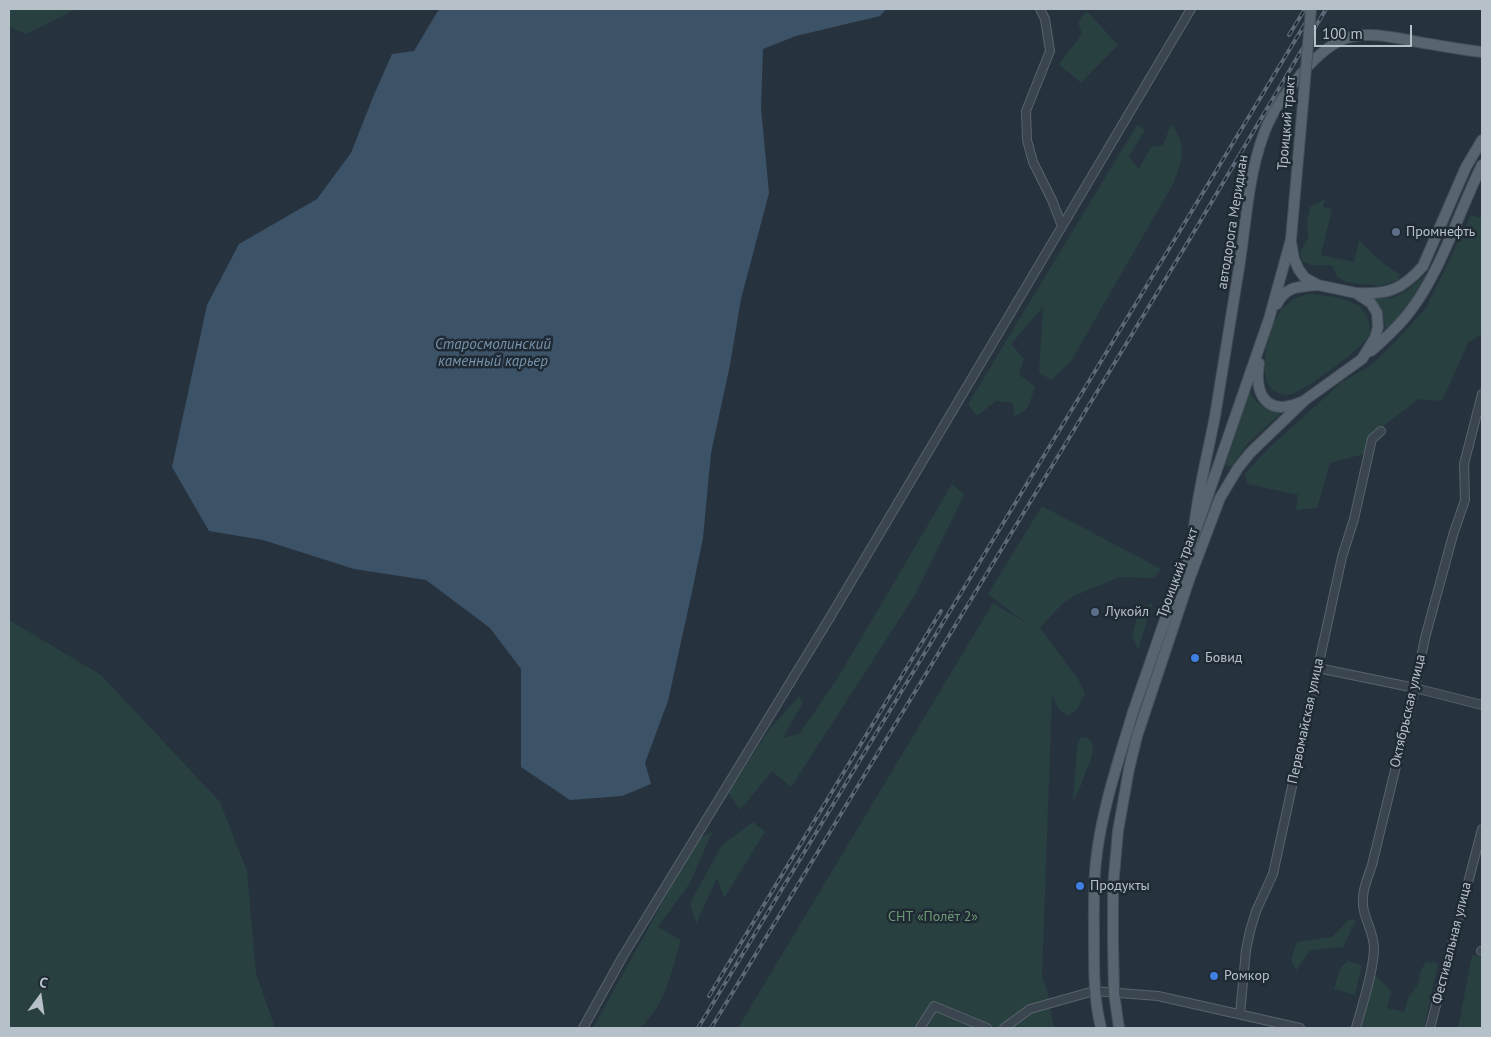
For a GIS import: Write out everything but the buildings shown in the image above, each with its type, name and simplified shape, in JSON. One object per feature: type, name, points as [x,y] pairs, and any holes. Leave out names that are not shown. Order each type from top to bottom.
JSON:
[{"type":"main road","name":"Троицкий тракт","points":[[1101,1028],[1094,991],[1094,892],[1100,834],[1116,766],[1133,712],[1263,340],[1291,239],[1311,9]]},
{"type":"main road","name":"автодорога Меридиан","points":[[1191,548],[1196,507],[1215,415],[1240,263],[1254,163],[1263,134],[1275,113],[1302,72],[1317,56],[1334,43],[1346,38],[1376,36],[1482,52]]},
{"type":"main road","points":[[1356,293],[1372,294],[1387,292],[1397,288],[1412,279],[1423,266],[1466,167],[1482,140]]},
{"type":"main road","points":[[1362,358],[1390,335],[1412,309],[1434,271],[1482,165]]},
{"type":"main road","name":"Троицкий тракт","points":[[1119,1028],[1114,993],[1113,887],[1115,861],[1127,781],[1137,736],[1180,606],[1220,498],[1238,468],[1250,453],[1305,400],[1362,358],[1375,338],[1379,320],[1377,313],[1370,303],[1356,293],[1318,285],[1305,278],[1294,259],[1291,239]]},
{"type":"main road","points":[[1269,319],[1284,293],[1290,289],[1318,285]]},
{"type":"main road","points":[[1263,340],[1257,374],[1260,394],[1264,400],[1282,408],[1305,400]]},
{"type":"street","points":[[1040,9],[1044,19],[1050,52],[1026,111],[1027,140],[1033,162],[1052,200],[1062,226]]},
{"type":"street","points":[[583,1028],[623,956],[829,619],[1191,9]]},
{"type":"street","name":"Октябрьская улица","points":[[1356,1028],[1373,962],[1374,949],[1373,937],[1363,909],[1364,889],[1372,865],[1415,688],[1425,638],[1453,535],[1465,500],[1464,464],[1482,394]]},
{"type":"street","name":"Первомайская улица","points":[[1240,1014],[1248,938],[1256,911],[1273,874],[1342,557],[1354,519],[1372,439],[1381,431]]},
{"type":"street","points":[[1318,668],[1415,688],[1482,705]]},
{"type":"street","name":"Фестивальная улица","points":[[1430,1028],[1482,829]]},
{"type":"street","points":[[1004,1028],[1030,1009],[1094,991],[1158,996],[1300,1028]]},
{"type":"street","points":[[920,1028],[934,1006],[988,1028]]},
{"type":"green space","points":[[9,9],[74,9],[26,34],[9,27]]},
{"type":"green space","points":[[1087,11],[1118,45],[1081,83],[1059,64],[1082,34],[1078,22]]},
{"type":"green space","points":[[1171,124],[1182,147],[1181,160],[1173,184],[1071,361],[1051,380],[1039,372],[1043,307],[1011,344],[1024,359],[1019,374],[1035,387],[1029,405],[1023,412],[1014,416],[1013,403],[996,401],[977,416],[968,404],[1137,125],[1145,130],[1129,157],[1139,169],[1151,147],[1163,146]]},
{"type":"green space","points":[[1325,199],[1323,207],[1332,209],[1321,255],[1354,262],[1359,240],[1379,260],[1400,275],[1398,280],[1379,286],[1346,282],[1337,277],[1332,265],[1311,265],[1302,261],[1300,252],[1308,238],[1307,221],[1310,207]]},
{"type":"green space","points":[[1471,215],[1482,218],[1482,333],[1468,343],[1442,401],[1419,399],[1369,437],[1364,454],[1330,463],[1317,508],[1296,510],[1298,495],[1247,484],[1245,473],[1271,446],[1342,382],[1373,364],[1426,308]]},
{"type":"green space","points":[[1427,273],[1403,314],[1384,331],[1384,318],[1373,298],[1382,299],[1397,296],[1409,289]]},
{"type":"green space","points":[[1308,294],[1326,295],[1354,303],[1366,315],[1370,334],[1363,343],[1330,370],[1295,393],[1284,395],[1270,386],[1266,377],[1265,366],[1268,340],[1272,327],[1282,309],[1300,296]]},
{"type":"green space","points":[[1249,390],[1254,399],[1262,406],[1281,413],[1248,443],[1231,467],[1225,465]]},
{"type":"green space","points":[[952,484],[964,495],[915,595],[791,787],[772,771],[740,810],[728,792],[769,730],[799,696],[803,702],[783,738],[800,733],[839,676]]},
{"type":"green space","name":"СНТ «Полёт 2»","points":[[1042,506],[1161,569],[1154,578],[1120,577],[1076,595],[1063,603],[1040,628],[1078,679],[1085,693],[1076,710],[1067,716],[1058,708],[1052,695],[1042,976],[1048,995],[1054,1028],[738,1028],[993,603],[1026,623],[988,594]]},
{"type":"green space","points":[[1153,602],[1138,650],[1132,635],[1139,611]]},
{"type":"green space","points":[[9,620],[101,675],[220,802],[247,871],[256,973],[275,1028],[9,1028]]},
{"type":"green space","points":[[1086,737],[1092,745],[1092,754],[1080,787],[1073,800],[1077,746],[1080,738]]},
{"type":"green space","points":[[753,822],[765,832],[724,898],[717,878],[696,924],[690,903],[722,845]]},
{"type":"green space","points":[[712,832],[690,883],[658,927],[681,940],[670,976],[656,1009],[640,1028],[593,1028],[698,838]]},
{"type":"green space","points":[[1349,919],[1356,920],[1343,947],[1310,950],[1296,971],[1291,960],[1297,942],[1332,937]]},
{"type":"green space","points":[[1472,955],[1482,957],[1482,1028],[1458,1028]]},
{"type":"green space","points":[[1348,961],[1362,965],[1355,995],[1334,989],[1340,968]]},
{"type":"green space","points":[[1426,962],[1438,963],[1424,1028],[1361,1028],[1375,975],[1391,991],[1387,1008],[1404,1012],[1409,996],[1418,985],[1421,970]]},
{"type":"water","name":"Старосмолинский каменный карьер","points":[[439,9],[886,9],[880,16],[796,36],[763,49],[761,108],[769,193],[741,299],[730,365],[711,453],[703,538],[692,592],[668,701],[645,763],[651,784],[622,796],[570,800],[521,767],[521,669],[490,628],[426,580],[354,569],[263,540],[209,531],[172,467],[207,305],[239,244],[317,199],[351,153],[392,54],[414,51]]},
{"type":"railway","points":[[1289,35],[1305,9]]},
{"type":"railway","points":[[698,1028],[1314,9]]},
{"type":"railway","points":[[711,1028],[1185,247],[1326,9]]},
{"type":"railway","points":[[709,996],[941,611]]},
{"type":"place","name":"Промнефть","points":[[1396,232]]},
{"type":"place","name":"Лукойл","points":[[1095,612]]},
{"type":"place","name":"Бовид","points":[[1195,658]]},
{"type":"place","name":"Продукты","points":[[1080,886]]},
{"type":"place","name":"Ромкор","points":[[1214,976]]}]
